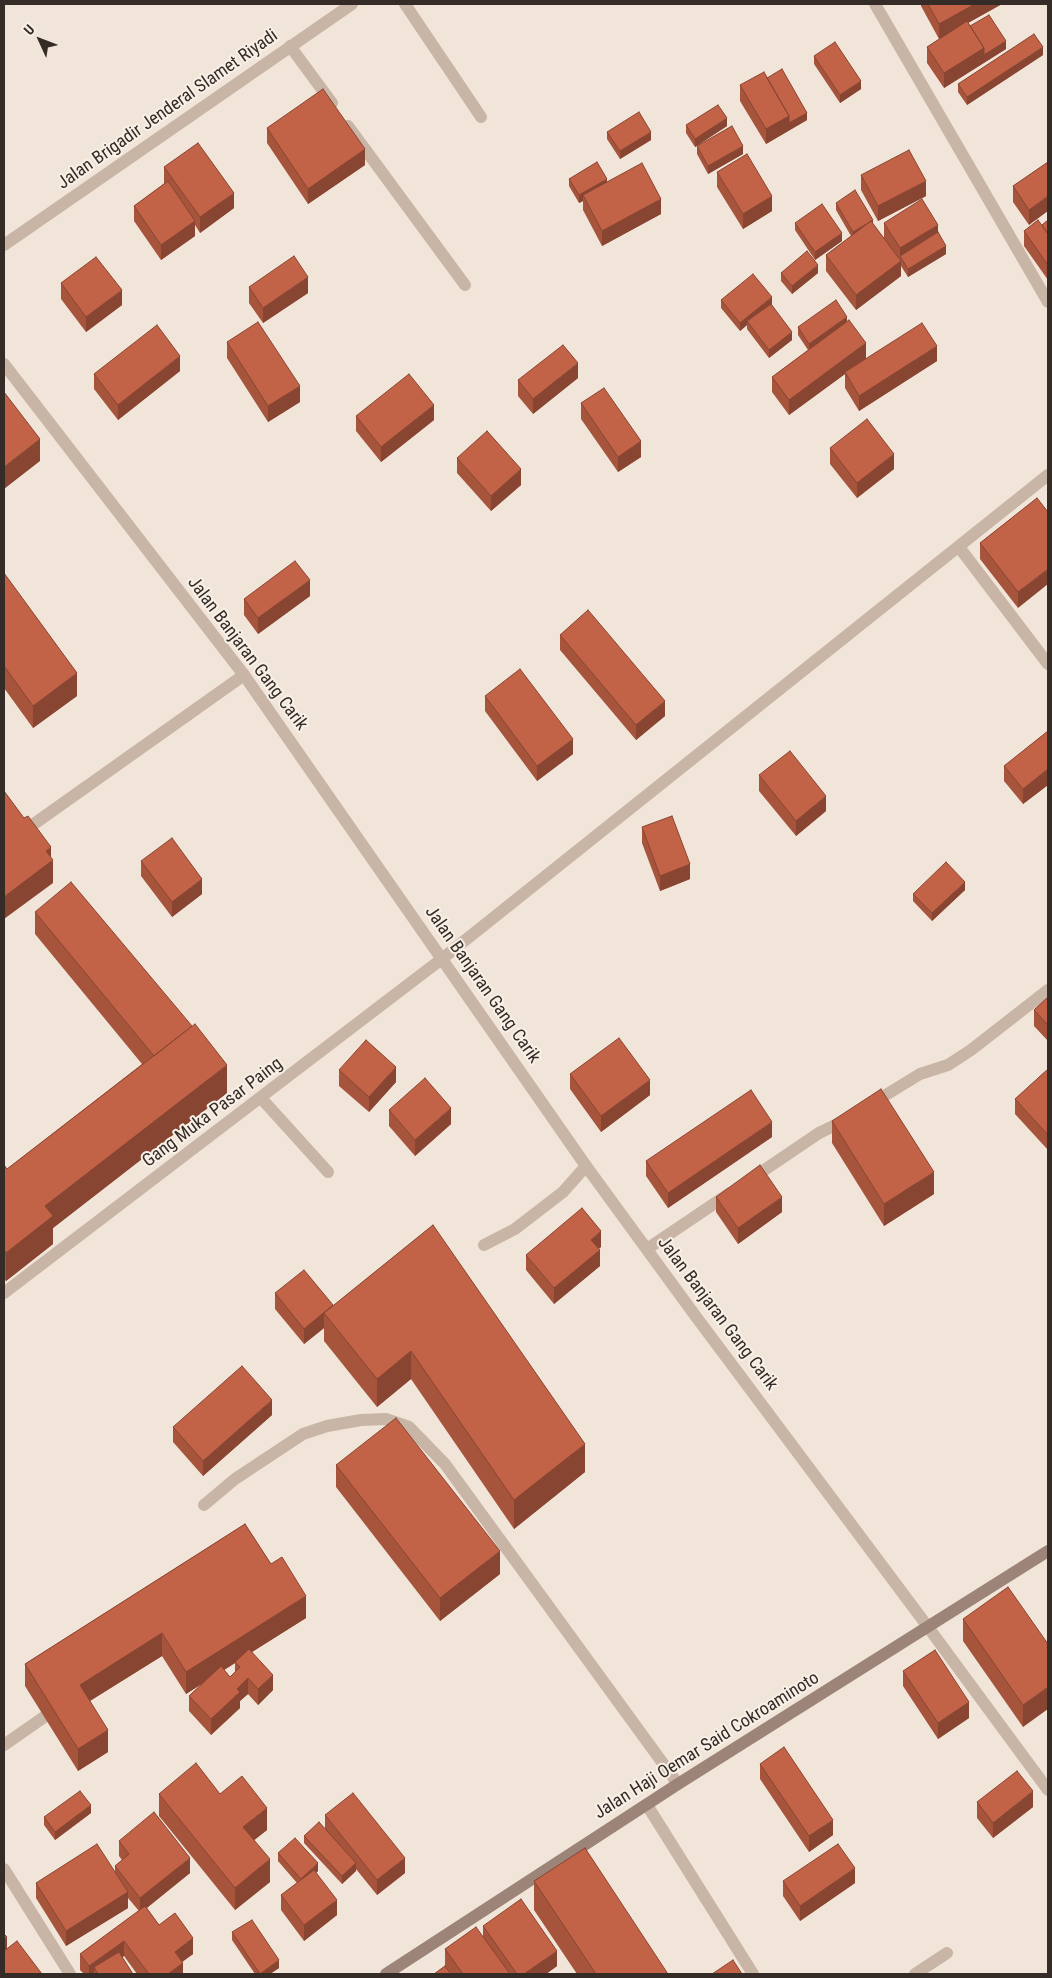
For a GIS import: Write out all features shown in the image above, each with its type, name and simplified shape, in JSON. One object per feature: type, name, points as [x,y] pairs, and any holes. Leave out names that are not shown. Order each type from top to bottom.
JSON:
[{"type":"main road","name":"Jalan Haji Oemar Said Cokroaminoto","points":[[386,1974],[678,1784],[1048,1551]]},
{"type":"street","name":"Jalan Brigadir Jenderal Slamet Riyadi","points":[[4,245],[352,4]]},
{"type":"street","points":[[404,4],[481,118]]},
{"type":"street","points":[[875,4],[1048,302]]},
{"type":"street","points":[[290,46],[465,285]]},
{"type":"street","name":"Jalan Banjaran Gang Carik","points":[[4,364],[244,675],[443,958],[586,1166],[1048,1790]]},
{"type":"street","name":"Gang Muka Pasar Paing","points":[[4,1294],[443,958],[1048,475]]},
{"type":"street","points":[[959,547],[1048,664]]},
{"type":"street","points":[[24,831],[244,675]]},
{"type":"street","points":[[647,1250],[819,1132],[844,1121],[920,1074],[948,1065],[1048,990]]},
{"type":"street","points":[[261,1098],[328,1172]]},
{"type":"street","points":[[484,1245],[515,1229],[563,1192],[586,1166]]},
{"type":"street","points":[[204,1505],[235,1479],[303,1434],[327,1426],[361,1420],[386,1419],[409,1427],[446,1464],[678,1784]]},
{"type":"street","points":[[4,1745],[69,1700]]},
{"type":"street","points":[[647,1805],[753,1974]]},
{"type":"street","points":[[4,1869],[70,1974]]},
{"type":"street","points":[[915,1974],[947,1953]]},
{"type":"building","points":[[928,4],[975,4],[939,24]]},
{"type":"building","points":[[989,15],[1006,41],[984,55],[984,48],[970,26]]},
{"type":"building","points":[[967,21],[984,48],[944,73],[927,47]]},
{"type":"building","points":[[1034,34],[1043,47],[967,97],[958,84]]},
{"type":"building","points":[[835,42],[861,81],[840,95],[814,56]]},
{"type":"building","points":[[782,69],[807,113],[789,123],[789,116],[767,78]]},
{"type":"building","points":[[764,72],[789,116],[766,129],[740,85]]},
{"type":"building","points":[[323,89],[365,149],[308,189],[267,128]]},
{"type":"building","points":[[718,105],[727,118],[695,139],[686,125]]},
{"type":"building","points":[[639,112],[651,132],[620,151],[607,132]]},
{"type":"building","points":[[732,126],[743,146],[708,166],[697,146]]},
{"type":"building","points":[[198,143],[234,193],[200,217],[164,167]]},
{"type":"building","points":[[909,150],[926,181],[878,206],[861,175]]},
{"type":"building","points":[[747,154],[772,196],[743,214],[717,172]]},
{"type":"building","points":[[597,162],[607,179],[579,195],[569,179]]},
{"type":"building","points":[[1048,162],[1048,196],[1029,210],[1013,186]]},
{"type":"building","points":[[642,163],[661,199],[602,231],[583,195]]},
{"type":"building","points":[[168,181],[195,221],[161,245],[134,206]]},
{"type":"building","points":[[855,190],[873,220],[853,232],[836,203]]},
{"type":"building","points":[[922,199],[938,225],[900,248],[884,223]]},
{"type":"building","points":[[822,204],[842,233],[815,252],[795,223]]},
{"type":"building","points":[[1038,220],[1048,234],[1048,265],[1024,231]]},
{"type":"building","points":[[1048,220],[1048,234],[1042,225]]},
{"type":"building","points":[[871,221],[901,261],[856,295],[826,255]]},
{"type":"building","points":[[938,232],[946,246],[908,269],[900,256]]},
{"type":"building","points":[[807,251],[818,265],[792,286],[781,273]]},
{"type":"building","points":[[294,256],[308,277],[263,308],[249,287]]},
{"type":"building","points":[[96,257],[122,290],[86,317],[61,283]]},
{"type":"building","points":[[753,274],[772,297],[740,323],[721,300]]},
{"type":"building","points":[[836,300],[847,317],[809,344],[798,327]]},
{"type":"building","points":[[771,304],[792,332],[769,350],[747,321]]},
{"type":"building","points":[[849,320],[866,343],[789,400],[772,377]]},
{"type":"building","points":[[258,322],[300,386],[268,406],[227,342]]},
{"type":"building","points":[[922,323],[937,346],[859,396],[845,372]]},
{"type":"building","points":[[157,325],[180,356],[118,405],[94,374]]},
{"type":"building","points":[[563,345],[578,363],[533,399],[518,380]]},
{"type":"building","points":[[409,374],[434,405],[381,447],[356,416]]},
{"type":"building","points":[[604,388],[641,441],[618,457],[581,403]]},
{"type":"building","points":[[4,392],[40,439],[4,467]]},
{"type":"building","points":[[867,419],[894,454],[857,483],[830,448]]},
{"type":"building","points":[[487,431],[521,469],[491,496],[457,458]]},
{"type":"building","points":[[1037,498],[1048,512],[1048,569],[1018,592],[980,543]]},
{"type":"building","points":[[295,561],[310,580],[258,618],[244,599]]},
{"type":"building","points":[[4,573],[77,673],[33,706],[4,666]]},
{"type":"building","points":[[588,610],[665,701],[636,725],[560,635]]},
{"type":"building","points":[[520,669],[573,739],[537,766],[485,696]]},
{"type":"building","points":[[1048,731],[1048,769],[1023,789],[1004,766]]},
{"type":"building","points":[[790,751],[826,796],[796,821],[759,775]]},
{"type":"building","points":[[4,791],[24,818],[28,816],[51,847],[46,851],[53,860],[4,897]]},
{"type":"building","points":[[672,816],[690,864],[660,876],[642,827]]},
{"type":"building","points":[[172,838],[202,879],[172,902],[141,861]]},
{"type":"building","points":[[946,862],[965,882],[932,913],[913,894]]},
{"type":"building","points":[[71,882],[192,1026],[154,1056],[35,912]]},
{"type":"building","points":[[1048,997],[1048,1025],[1034,1010]]},
{"type":"building","points":[[195,1024],[227,1065],[45,1206],[53,1216],[6,1253],[4,1250],[4,1165],[7,1169]]},
{"type":"building","points":[[619,1038],[650,1080],[601,1116],[570,1074]]},
{"type":"building","points":[[366,1040],[396,1067],[369,1097],[339,1070]]},
{"type":"building","points":[[1048,1069],[1048,1135],[1015,1099]]},
{"type":"building","points":[[425,1078],[451,1108],[415,1140],[389,1110]]},
{"type":"building","points":[[881,1089],[934,1172],[884,1204],[832,1121]]},
{"type":"building","points":[[751,1090],[772,1122],[668,1193],[646,1161]]},
{"type":"building","points":[[760,1165],[782,1197],[738,1228],[716,1197]]},
{"type":"building","points":[[582,1208],[601,1231],[591,1240],[600,1250],[554,1288],[526,1255]]},
{"type":"building","points":[[433,1225],[585,1444],[514,1500],[411,1351],[377,1379],[324,1313]]},
{"type":"building","points":[[304,1270],[333,1305],[304,1329],[275,1293]]},
{"type":"building","points":[[242,1366],[272,1400],[203,1461],[173,1427]]},
{"type":"building","points":[[396,1418],[500,1551],[440,1598],[336,1465]]},
{"type":"building","points":[[245,1524],[271,1564],[282,1557],[306,1596],[186,1672],[162,1633],[80,1685],[108,1730],[78,1749],[25,1664]]},
{"type":"building","points":[[1008,1587],[1048,1644],[1048,1687],[1023,1705],[963,1619]]},
{"type":"building","points":[[249,1649],[273,1675],[258,1689],[248,1678],[237,1689],[240,1692],[211,1719],[189,1696],[221,1666],[230,1677],[240,1667],[235,1662]]},
{"type":"building","points":[[935,1650],[969,1702],[938,1723],[903,1671]]},
{"type":"building","points":[[784,1747],[833,1820],[809,1836],[760,1764]]},
{"type":"building","points":[[196,1763],[220,1794],[242,1776],[267,1808],[243,1827],[270,1859],[235,1888],[159,1794]]},
{"type":"building","points":[[1017,1771],[1033,1791],[993,1823],[977,1802]]},
{"type":"building","points":[[80,1791],[91,1805],[55,1832],[44,1817]]},
{"type":"building","points":[[353,1793],[405,1858],[377,1880],[325,1815]]},
{"type":"building","points":[[154,1812],[190,1858],[140,1898],[115,1866],[129,1854],[119,1841]]},
{"type":"building","points":[[319,1822],[356,1863],[342,1876],[304,1836]]},
{"type":"building","points":[[295,1838],[318,1863],[301,1879],[278,1853]]},
{"type":"building","points":[[97,1844],[128,1892],[66,1931],[36,1883]]},
{"type":"building","points":[[838,1844],[855,1868],[800,1906],[783,1881]]},
{"type":"building","points":[[585,1848],[668,1974],[596,1974],[534,1881]]},
{"type":"building","points":[[314,1870],[337,1900],[304,1925],[281,1895]]},
{"type":"building","points":[[521,1899],[557,1951],[524,1974],[517,1974],[483,1926]]},
{"type":"building","points":[[145,1906],[159,1925],[175,1913],[193,1938],[175,1952],[183,1963],[168,1974],[149,1974],[124,1941],[89,1966],[80,1954]]},
{"type":"building","points":[[252,1920],[279,1960],[260,1974],[232,1932]]},
{"type":"building","points":[[476,1927],[510,1974],[463,1974],[445,1949]]},
{"type":"building","points":[[17,1941],[42,1974],[4,1974],[4,1951]]},
{"type":"building","points":[[119,1952],[133,1974],[98,1974],[94,1967]]},
{"type":"building","points":[[733,1960],[742,1974],[712,1974]]},
{"type":"building","points":[[445,1966],[451,1974],[434,1974]]}]
